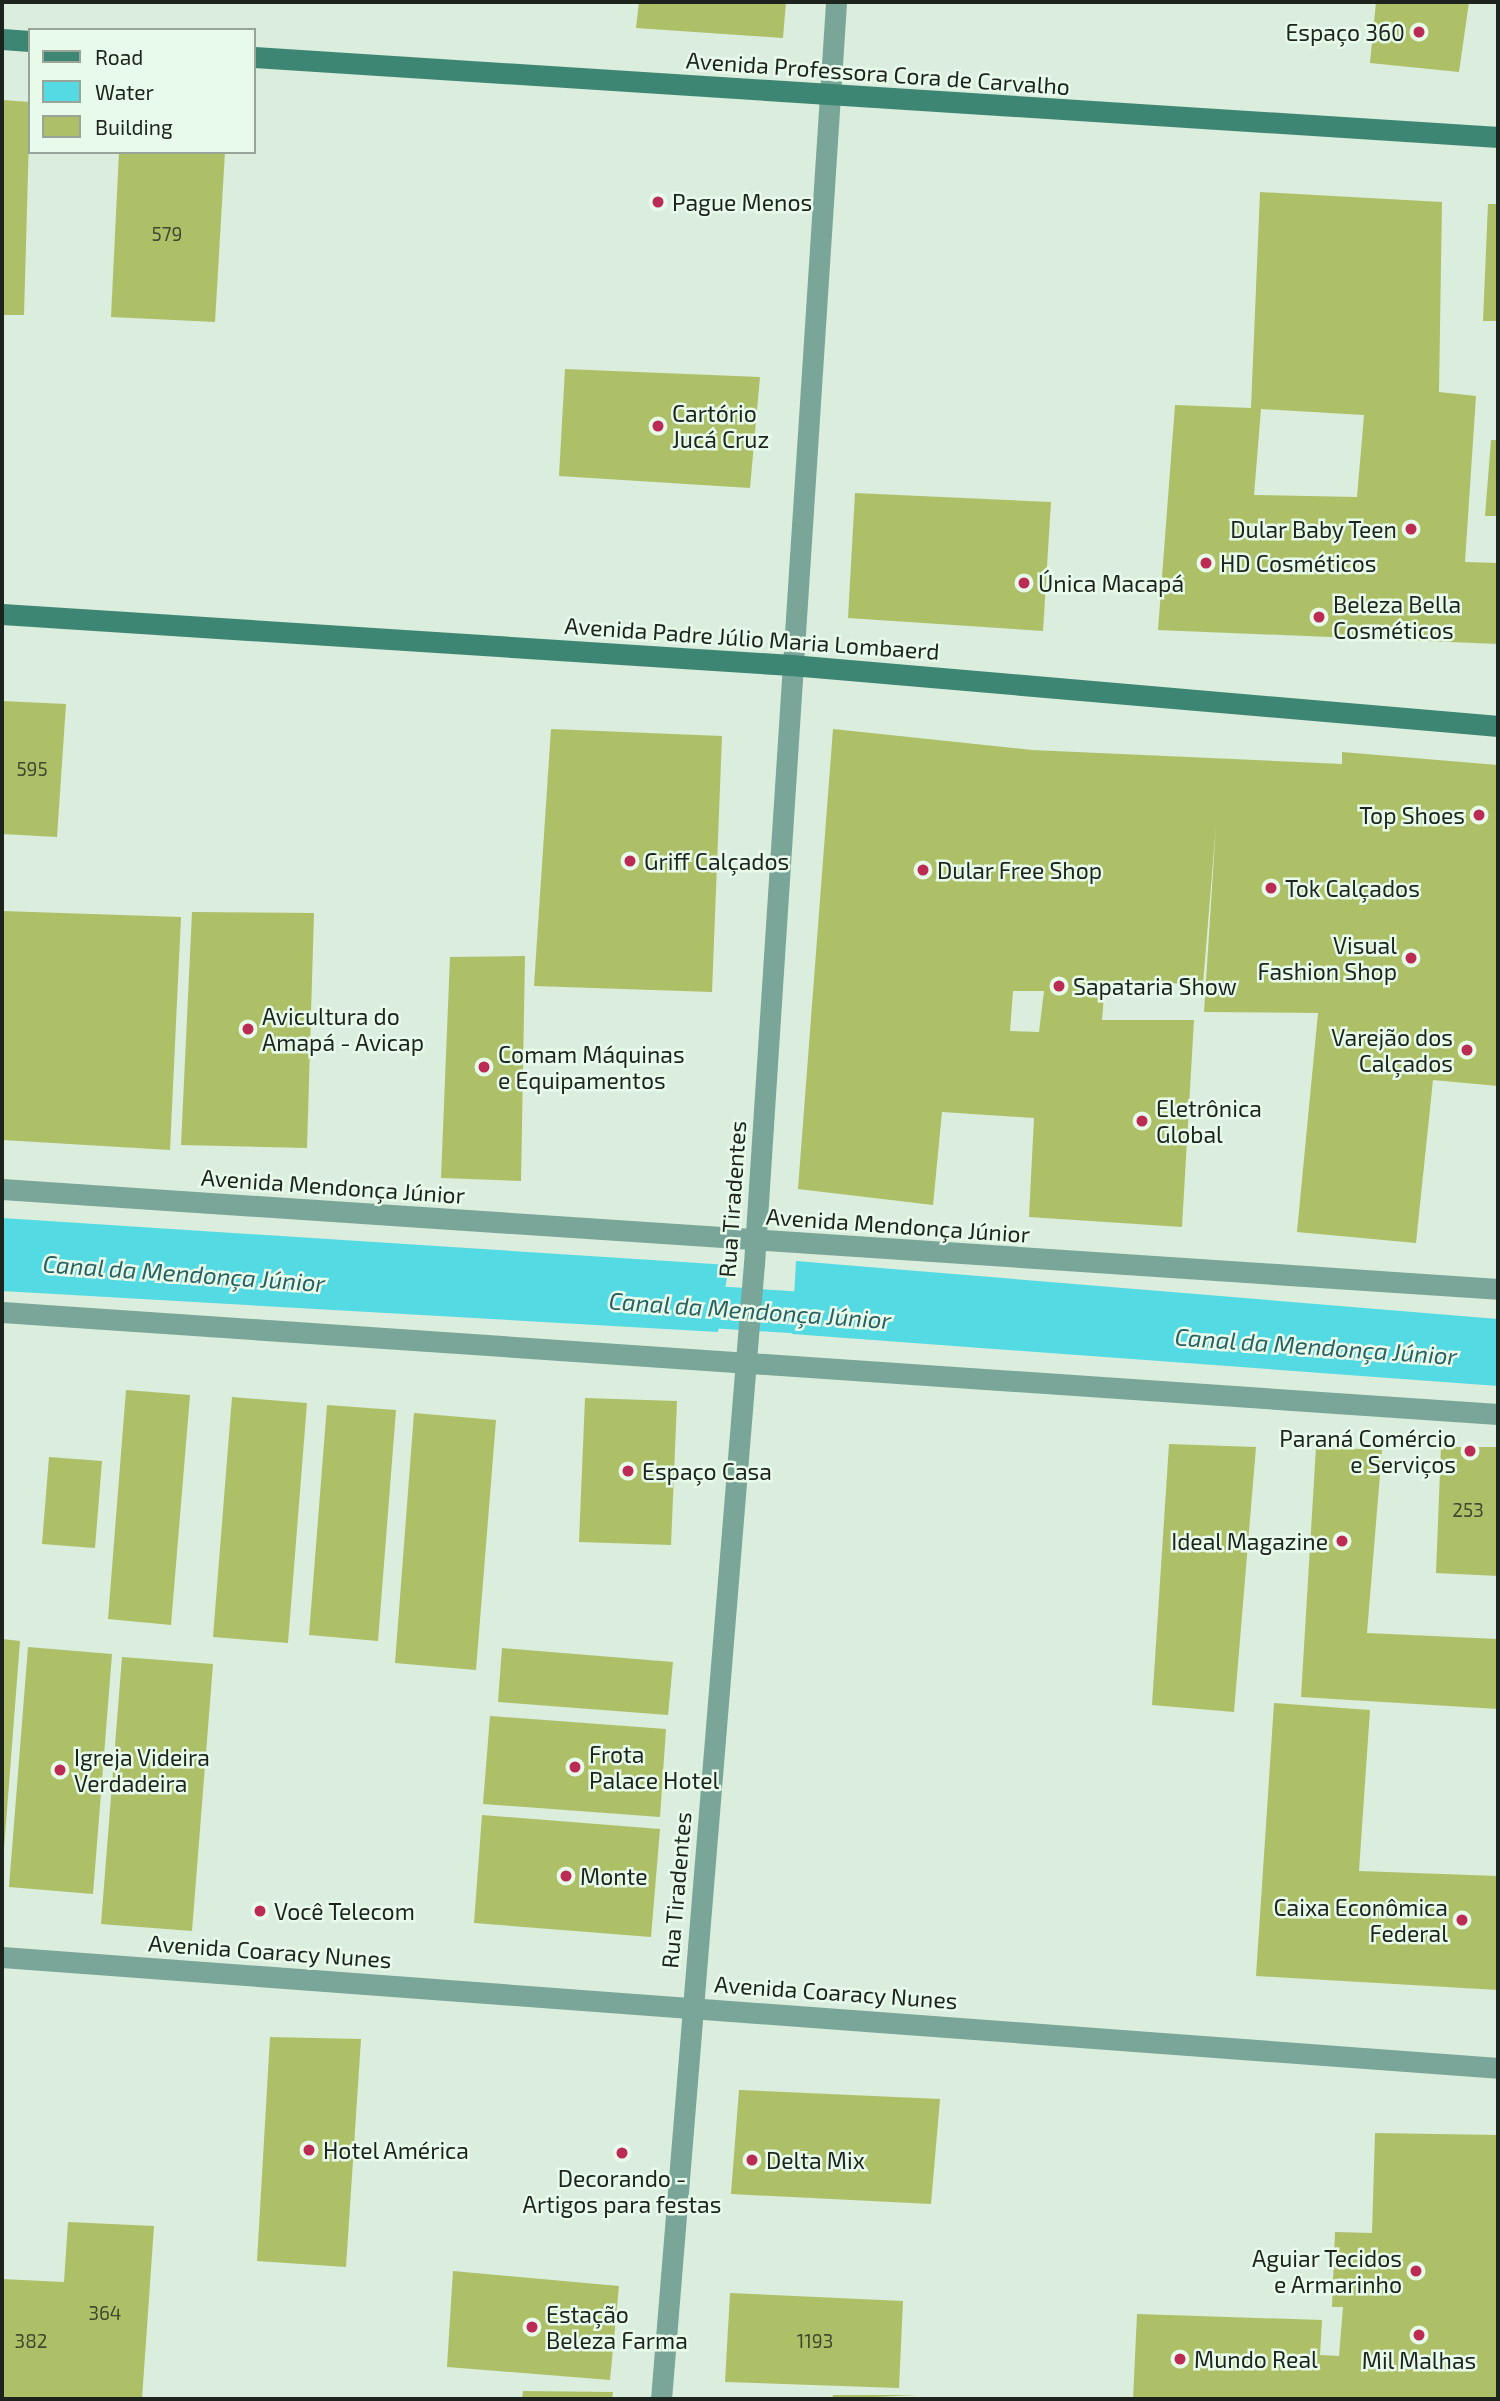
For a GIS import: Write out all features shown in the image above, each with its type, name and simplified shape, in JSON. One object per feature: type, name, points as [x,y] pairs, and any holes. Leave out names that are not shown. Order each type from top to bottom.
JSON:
[{"type":"main road","points":[[2,38],[28,41]]},
{"type":"main road","name":"Avenida Professora Cora de Carvalho","points":[[256,57],[1498,137]]},
{"type":"main road","name":"Avenida Padre Júlio Maria Lombaerd","points":[[2,614],[791,665],[1498,726]]},
{"type":"street","name":"Rua Tiradentes","points":[[660,2399],[755,1253],[836,2]]},
{"type":"street","name":"Avenida Mendonça Júnior","points":[[2,1189],[755,1253],[1498,1289]]},
{"type":"street","points":[[2,1312],[1498,1413]]},
{"type":"street","name":"Avenida Coaracy Nunes","points":[[2,1957],[1498,2068]]},
{"type":"water","points":[[2,1218],[729,1265],[718,1332],[2,1291]]},
{"type":"water","points":[[796,1261],[1498,1319],[1498,1386],[792,1334]]},
{"type":"building","points":[[639,2],[786,2],[783,38],[636,28]]},
{"type":"building","name":"Espaço 360","points":[[1376,2],[1469,2],[1459,72],[1370,63]]},
{"type":"building","points":[[2,100],[28,102],[29,154],[24,315],[2,315]]},
{"type":"building","points":[[119,154],[225,154],[215,322],[111,317]]},
{"type":"building","points":[[1260,192],[1442,202],[1439,392],[1476,396],[1465,562],[1498,563],[1498,644],[1158,630],[1175,405],[1251,408]],"holes":[[[1261,409],[1364,415],[1357,497],[1254,495]]]},
{"type":"building","points":[[1488,204],[1498,204],[1498,321],[1483,321]]},
{"type":"building","name":"Cartório Jucá Cruz","points":[[565,369],[760,377],[750,488],[559,476]]},
{"type":"building","points":[[1491,440],[1498,440],[1498,516],[1485,516]]},
{"type":"building","points":[[855,493],[1051,502],[1043,631],[848,618]]},
{"type":"building","points":[[2,701],[66,704],[57,837],[2,834]]},
{"type":"building","name":"Griff Calçados","points":[[551,729],[722,736],[712,992],[534,986]]},
{"type":"building","points":[[833,729],[1032,750],[1342,764],[1342,752],[1498,765],[1498,1086],[1433,1080],[1416,1243],[1297,1232],[1318,1013],[1204,1012],[1216,825],[1203,984],[1105,982],[1102,1020],[1194,1020],[1182,1227],[1029,1217],[1034,1118],[942,1112],[933,1205],[798,1189]],"holes":[[[1013,991],[1044,991],[1039,1032],[1010,1031]]]},
{"type":"building","points":[[2,911],[181,917],[170,1150],[2,1140]]},
{"type":"building","name":"Avicultura do Amapá - Avicap","points":[[192,912],[314,913],[307,1148],[181,1145]]},
{"type":"building","name":"Comam Máquinas e Equipamentos","points":[[525,956],[521,1181],[441,1178],[450,957]]},
{"type":"building","points":[[126,1390],[190,1395],[171,1625],[108,1619]]},
{"type":"building","points":[[232,1397],[307,1403],[288,1643],[213,1637]]},
{"type":"building","name":"Espaço Casa","points":[[585,1398],[677,1401],[671,1545],[579,1542]]},
{"type":"building","points":[[327,1405],[396,1410],[378,1641],[309,1635]]},
{"type":"building","points":[[414,1413],[496,1420],[476,1670],[395,1663]]},
{"type":"building","points":[[1169,1444],[1256,1447],[1234,1712],[1152,1705]]},
{"type":"building","name":"Ideal Magazine","points":[[1316,1447],[1382,1450],[1367,1633],[1498,1639],[1498,1709],[1301,1697]]},
{"type":"building","points":[[1441,1447],[1498,1447],[1498,1576],[1436,1573]]},
{"type":"building","points":[[49,1457],[102,1461],[95,1548],[42,1544]]},
{"type":"building","points":[[2,1639],[20,1641],[4,1849],[2,1849]]},
{"type":"building","name":"Igreja Videira Verdadeira","points":[[28,1647],[112,1654],[93,1894],[9,1887]]},
{"type":"building","points":[[502,1648],[673,1662],[668,1715],[498,1702]]},
{"type":"building","points":[[122,1657],[213,1664],[192,1931],[101,1924]]},
{"type":"building","points":[[1274,1703],[1370,1710],[1359,1871],[1498,1876],[1498,1990],[1256,1976]]},
{"type":"building","name":"Frota Palace Hotel","points":[[490,1716],[666,1729],[660,1817],[483,1804]]},
{"type":"building","name":"Monte","points":[[482,1815],[660,1829],[651,1937],[474,1923]]},
{"type":"building","name":"Hotel América","points":[[270,2037],[361,2039],[346,2267],[257,2261]]},
{"type":"building","points":[[739,2090],[940,2099],[931,2204],[731,2194]]},
{"type":"building","points":[[1375,2133],[1498,2135],[1498,2399],[1133,2399],[1137,2314],[1322,2320],[1320,2355],[1339,2356],[1343,2307],[1332,2307],[1335,2232],[1372,2233]]},
{"type":"building","points":[[68,2222],[154,2226],[142,2399],[2,2399],[2,2279],[64,2282]]},
{"type":"building","name":"Estação Beleza Farma","points":[[453,2271],[619,2286],[610,2380],[447,2367]]},
{"type":"building","points":[[730,2293],[903,2301],[899,2388],[725,2382]]},
{"type":"building","points":[[523,2391],[613,2392],[612,2399],[522,2399]]},
{"type":"building","points":[[833,2395],[917,2395],[832,2399]]},
{"type":"waterway","name":"Canal da Mendonça Júnior","points":[[666,1304],[850,1316]]},
{"type":"place","name":"Espaço 360","points":[[1419,32]]},
{"type":"place","name":"Pague Menos","points":[[658,202]]},
{"type":"place","name":"Cartório Jucá Cruz","points":[[658,426]]},
{"type":"place","name":"Dular Baby Teen","points":[[1411,529]]},
{"type":"place","name":"HD Cosméticos","points":[[1206,563]]},
{"type":"place","name":"Única Macapá","points":[[1024,583]]},
{"type":"place","name":"Beleza Bella Cosméticos","points":[[1319,617]]},
{"type":"place","name":"Top Shoes","points":[[1479,815]]},
{"type":"place","name":"Griff Calçados","points":[[630,861]]},
{"type":"place","name":"Dular Free Shop","points":[[923,870]]},
{"type":"place","name":"Tok Calçados","points":[[1271,888]]},
{"type":"place","name":"Visual Fashion Shop","points":[[1411,958]]},
{"type":"place","name":"Sapataria Show","points":[[1059,986]]},
{"type":"place","name":"Avicultura do Amapá - Avicap","points":[[248,1029]]},
{"type":"place","name":"Varejão dos Calçados","points":[[1467,1050]]},
{"type":"place","name":"Comam Máquinas e Equipamentos","points":[[484,1067]]},
{"type":"place","name":"Eletrônica Global","points":[[1142,1121]]},
{"type":"place","name":"Paraná Comércio e Serviços","points":[[1470,1451]]},
{"type":"place","name":"Espaço Casa","points":[[628,1471]]},
{"type":"place","name":"Ideal Magazine","points":[[1342,1541]]},
{"type":"place","name":"Frota Palace Hotel","points":[[575,1767]]},
{"type":"place","name":"Igreja Videira Verdadeira","points":[[60,1770]]},
{"type":"place","name":"Monte","points":[[566,1876]]},
{"type":"place","name":"Você Telecom","points":[[260,1911]]},
{"type":"place","name":"Caixa Econômica Federal","points":[[1462,1920]]},
{"type":"place","name":"Hotel América","points":[[309,2150]]},
{"type":"place","name":"Decorando - Artigos para festas","points":[[622,2153]]},
{"type":"place","name":"Delta Mix","points":[[752,2160]]},
{"type":"place","name":"Aguiar Tecidos e Armarinho","points":[[1416,2271]]},
{"type":"place","name":"Estação Beleza Farma","points":[[532,2327]]},
{"type":"place","name":"Mil Malhas","points":[[1419,2335]]},
{"type":"place","name":"Mundo Real","points":[[1180,2359]]}]
